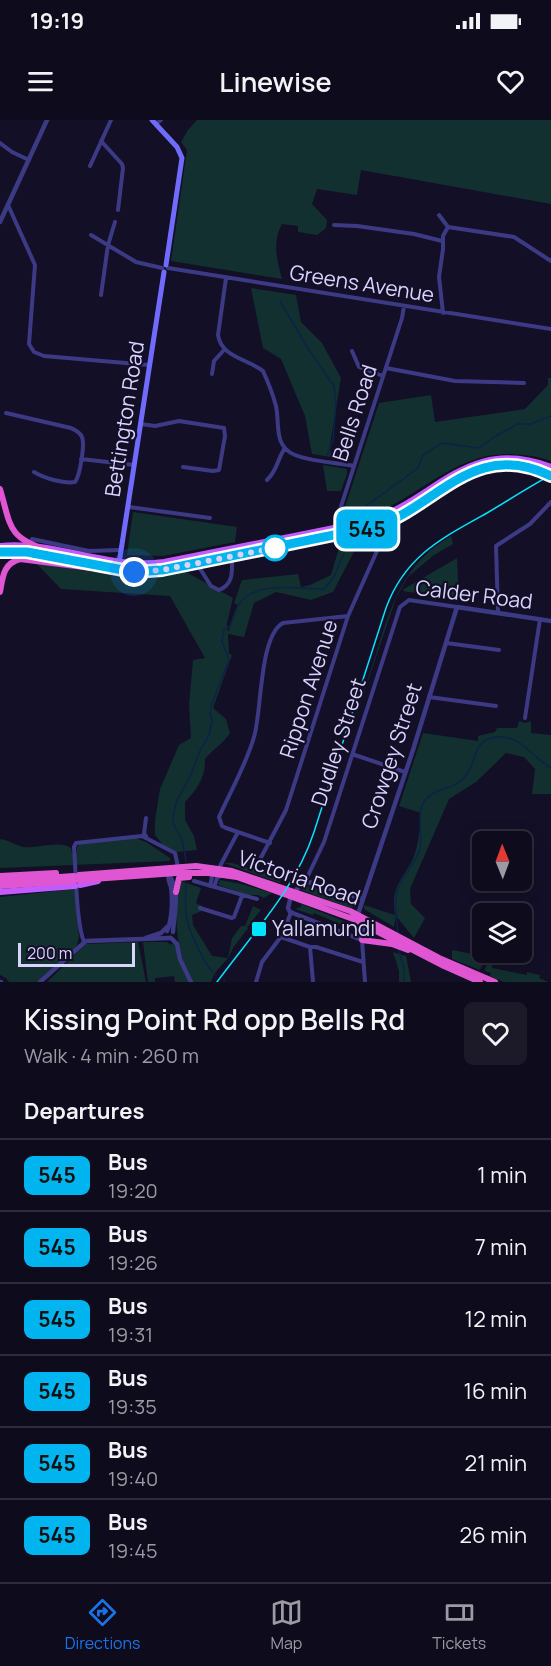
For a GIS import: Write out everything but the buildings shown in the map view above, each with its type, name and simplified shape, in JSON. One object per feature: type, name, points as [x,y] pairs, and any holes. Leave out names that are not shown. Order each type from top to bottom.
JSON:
[{"type":"highway","points":[[0,489],[16,534],[27,543],[47,549]]},
{"type":"highway","points":[[0,592],[4,568],[20,559],[91,568],[106,567]]},
{"type":"highway","name":"Victoria Road","points":[[0,881],[108,878],[176,867],[219,868],[358,914],[422,954],[479,980],[495,982]]},
{"type":"highway","name":"Victoria Road","points":[[0,886],[77,878],[103,870],[113,872],[158,871],[168,877],[232,876],[276,888]]},
{"type":"highway","points":[[176,892],[177,882],[181,878],[210,875],[232,876]]},
{"type":"highway","points":[[0,876],[77,878]]},
{"type":"highway","name":"Victoria Road","points":[[296,895],[389,933]]},
{"type":"highway","points":[[359,938],[390,944],[404,944]]},
{"type":"highway","name":"Victoria Road","points":[[404,944],[439,958],[479,980]]},
{"type":"main road","name":"Bettington Road","points":[[118,566],[182,158],[177,147],[156,122]]},
{"type":"main road","points":[[3,549],[106,567],[164,562],[381,517],[456,472],[477,463],[512,459],[532,461],[551,468]]},
{"type":"main road","points":[[3,549],[47,549],[154,572],[352,533],[384,524],[453,480],[478,469],[513,466],[534,469],[551,476]]},
{"type":"main road","points":[[0,892],[77,878]]},
{"type":"street","points":[[0,222],[47,120]]},
{"type":"street","points":[[90,166],[111,120]]},
{"type":"street","points":[[101,141],[123,168],[118,210]]},
{"type":"street","points":[[0,143],[29,160]]},
{"type":"street","points":[[8,205],[35,265],[29,344],[34,352],[44,356],[150,365]]},
{"type":"street","points":[[439,216],[448,227],[514,237],[551,261]]},
{"type":"street","points":[[101,295],[108,245],[115,222]]},
{"type":"street","points":[[334,225],[414,234],[442,241]]},
{"type":"street","points":[[443,313],[439,277],[442,241],[444,231],[448,227]]},
{"type":"street","name":"Greens Avenue","points":[[91,235],[136,262],[165,268],[551,329]]},
{"type":"street","points":[[226,278],[218,335],[219,343],[224,350],[263,371],[276,406],[279,438],[285,448],[298,456],[354,466]]},
{"type":"street","name":"Bells Road","points":[[334,528],[404,306]]},
{"type":"street","points":[[212,374],[214,361],[224,350]]},
{"type":"street","points":[[352,351],[359,367],[383,376]]},
{"type":"street","points":[[386,368],[455,381],[524,383]]},
{"type":"street","points":[[6,413],[76,430],[83,439],[78,478],[72,482],[43,477],[34,472]]},
{"type":"street","points":[[141,424],[155,426],[177,421],[224,429],[226,434],[219,470],[183,466]]},
{"type":"street","points":[[267,480],[276,470],[285,448]]},
{"type":"street","points":[[81,459],[135,465]]},
{"type":"street","points":[[498,613],[496,546],[530,524],[551,502]]},
{"type":"street","points":[[129,507],[210,518]]},
{"type":"street","points":[[381,517],[384,524]]},
{"type":"street","name":"Rippon Avenue","points":[[255,869],[289,802],[348,615],[386,530],[384,524]]},
{"type":"street","points":[[32,539],[84,550],[121,550]]},
{"type":"street","points":[[196,564],[211,586],[219,590],[230,580],[232,557]]},
{"type":"street","name":"Calder Road","points":[[398,611],[402,604],[409,600],[551,621]]},
{"type":"street","name":"Crowgey Street","points":[[358,914],[457,607]]},
{"type":"street","name":"Dudley Street","points":[[296,895],[305,882],[324,842],[398,611]]},
{"type":"street","points":[[270,843],[222,826],[219,817],[254,738],[259,716],[262,671],[276,629],[278,625],[288,622],[348,615]]},
{"type":"street","points":[[525,718],[540,619]]},
{"type":"street","points":[[446,643],[500,650]]},
{"type":"street","points":[[429,697],[496,706]]},
{"type":"street","points":[[352,754],[405,772]]},
{"type":"street","points":[[146,818],[144,834],[146,837]]},
{"type":"street","points":[[219,868],[238,832]]},
{"type":"street","points":[[84,942],[81,935],[74,846],[80,842],[146,837],[175,854],[176,867],[168,877]]},
{"type":"street","points":[[210,875],[212,886]]},
{"type":"street","points":[[212,886],[217,878],[222,876]]},
{"type":"street","points":[[168,877],[172,880],[176,892],[172,935]]},
{"type":"street","points":[[167,932],[171,890],[168,877]]},
{"type":"street","name":"Victoria Road","points":[[194,881],[257,899]]},
{"type":"street","points":[[305,882],[363,899]]},
{"type":"street","points":[[256,982],[262,962],[281,938],[296,895]]},
{"type":"street","points":[[200,908],[232,918],[242,896]]},
{"type":"street","name":"Victoria Road","points":[[290,910],[359,938]]},
{"type":"street","points":[[142,939],[161,933],[169,923]]},
{"type":"street","points":[[363,923],[363,930],[359,938],[365,982]]},
{"type":"street","points":[[142,939],[158,936],[170,930],[172,935],[178,939],[182,962],[191,982]]},
{"type":"street","points":[[40,982],[84,942],[172,935]]},
{"type":"street","points":[[281,938],[363,962]]},
{"type":"street","points":[[310,947],[313,982]]},
{"type":"green space","points":[[197,120],[551,120],[551,204],[361,170],[357,195],[317,189],[312,204],[327,220],[326,228],[317,235],[298,232],[298,226],[282,224],[276,244],[282,279],[171,261],[187,150],[181,142]]},
{"type":"green space","points":[[251,288],[296,295],[301,322],[322,343],[341,378],[330,445],[331,457],[312,454],[305,416],[281,359],[263,348]]},
{"type":"green space","points":[[548,378],[551,378],[551,461],[510,454],[471,461],[454,468],[387,508],[366,517],[342,521],[379,403],[431,395],[435,422],[525,409],[548,385]]},
{"type":"green space","points":[[323,465],[347,469],[341,491],[327,491]]},
{"type":"green space","points":[[133,512],[237,527],[235,542],[163,556],[127,555]]},
{"type":"green space","points":[[362,536],[333,592],[311,600],[276,592],[254,603],[244,637],[228,634],[229,654],[232,655],[213,708],[226,719],[230,733],[205,759],[200,782],[185,802],[185,820],[194,836],[197,850],[177,852],[163,845],[155,835],[160,789],[179,745],[191,738],[189,705],[193,660],[205,658],[170,596],[61,589],[37,564],[134,577],[153,577],[186,572],[233,598],[227,623],[228,632],[238,605],[234,603],[242,580],[298,574],[301,587],[310,585],[331,575],[341,541]]},
{"type":"green space","points":[[451,536],[453,544],[434,555],[408,577],[397,597],[410,573],[421,559]]},
{"type":"green space","points":[[457,558],[459,600],[403,591],[404,589]]},
{"type":"green space","points":[[395,600],[350,734],[387,619]]},
{"type":"green space","points":[[519,721],[525,723],[531,721],[531,733],[551,735],[551,794],[532,794],[535,769],[524,757],[506,753],[476,782],[449,799],[410,889],[411,904],[425,918],[414,938],[396,916],[394,927],[364,909],[364,905],[395,915],[394,896],[416,851],[421,813],[399,806],[423,733],[478,741],[478,736],[495,732],[497,728],[517,728]]},
{"type":"green space","points":[[135,838],[146,842],[170,858],[170,861],[0,868],[0,839],[23,847],[66,846],[71,848],[72,854],[77,853],[77,847],[81,843]]},
{"type":"green space","points":[[224,863],[232,863],[281,878],[280,883]]},
{"type":"green space","points":[[220,880],[272,893],[264,898],[249,895],[221,886],[218,884]]},
{"type":"green space","points":[[181,881],[201,888],[196,903],[202,906],[202,911],[192,915],[193,925],[212,956],[228,958],[232,938],[241,926],[245,926],[253,906],[261,910],[247,927],[229,957],[214,974],[211,982],[193,982],[183,960],[176,911],[176,894],[179,894]]},
{"type":"green space","points":[[311,886],[330,895],[356,901],[357,904],[351,908],[301,890]]},
{"type":"green space","points":[[75,889],[79,937],[76,948],[37,982],[9,982],[0,975],[0,897]]},
{"type":"green space","points":[[301,904],[351,924],[349,928],[314,913],[313,915],[295,909],[301,907]]},
{"type":"green space","points":[[138,942],[146,982],[47,982],[86,944]]},
{"type":"green space","points":[[143,942],[167,942],[171,945],[174,942],[189,982],[175,982],[174,976],[155,978],[155,982],[148,982]]},
{"type":"green space","points":[[452,950],[472,954],[472,963],[483,963],[480,970],[452,959]]},
{"type":"green space","points":[[393,952],[406,956],[411,982],[399,982],[399,971]]},
{"type":"green space","points":[[488,963],[492,963],[492,968],[527,975],[527,972],[540,975],[539,978],[548,982],[504,982],[490,976],[491,973],[485,971]]},
{"type":"waterway","points":[[280,301],[307,347],[334,386],[336,404],[333,440],[327,455]]},
{"type":"waterway","points":[[362,509],[418,468],[423,455],[442,443],[479,448],[518,424],[531,424],[551,416]]},
{"type":"waterway","points":[[186,861],[182,840],[173,823],[173,816],[177,800],[209,735],[212,721],[211,706],[229,660],[222,641],[224,630],[230,626],[239,604],[246,596],[278,588],[324,589],[334,577],[349,541]]},
{"type":"waterway","points":[[398,934],[396,911],[398,888],[420,848],[421,810],[426,799],[435,792],[461,781],[469,771],[476,752],[483,742],[497,737],[506,737],[520,743],[551,768]]},
{"type":"waterway","points":[[186,883],[185,903],[189,926],[203,959],[216,975]]},
{"type":"waterway","points":[[398,948],[404,969],[404,982]]},
{"type":"tram line","points":[[217,982],[271,911],[306,853],[386,608],[403,575],[414,562],[440,540],[551,475]]},
{"type":"bus line","name":"545","points":[[0,552],[27,552],[134,572],[162,570],[378,526],[395,518],[453,480],[484,468],[520,466],[551,476]]},
{"type":"place","name":"Yallamundi","points":[[259,929]]},
{"type":"route","points":[[134,572],[162,570],[279,547],[275,548]]}]
